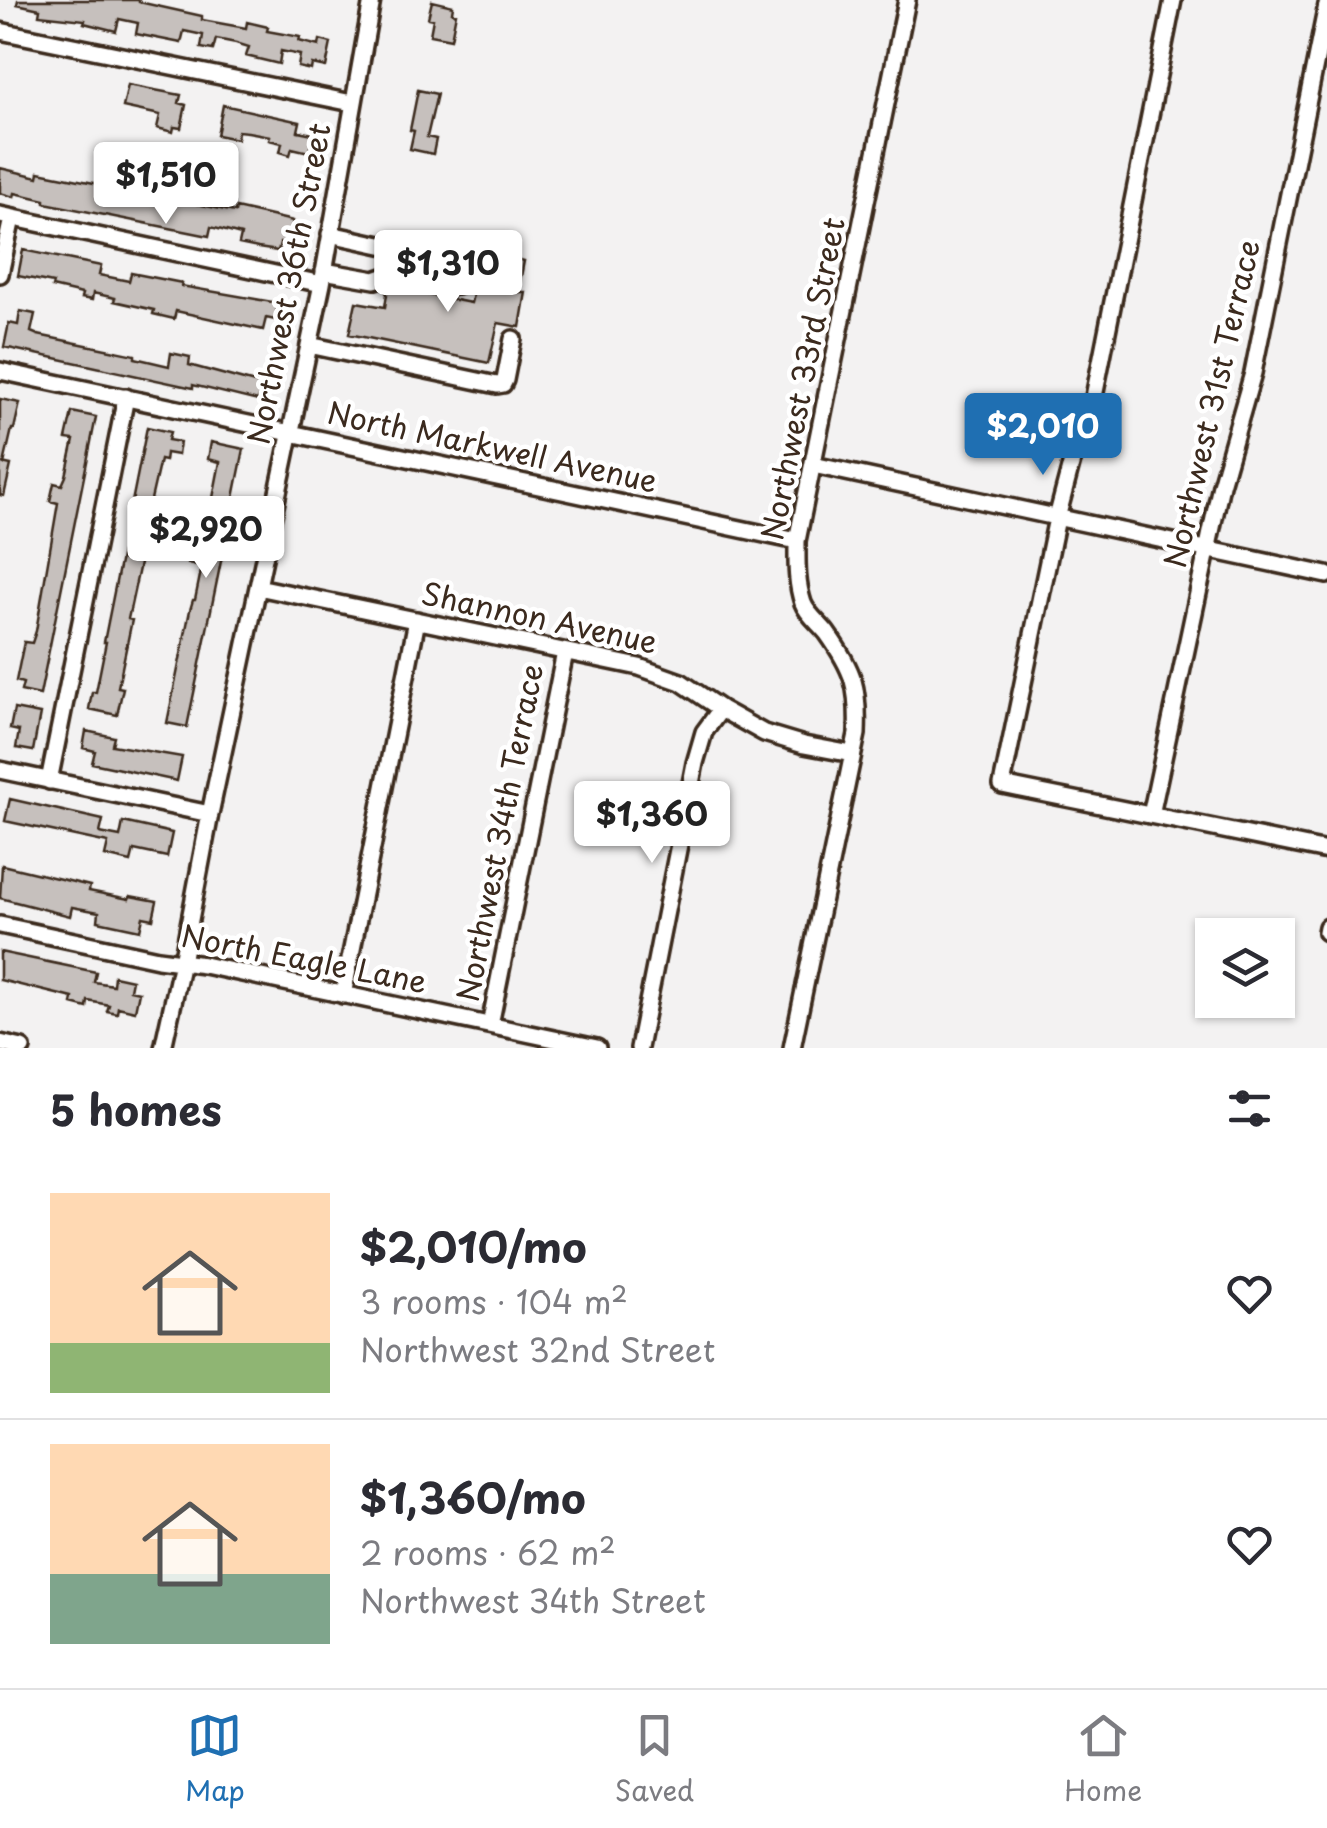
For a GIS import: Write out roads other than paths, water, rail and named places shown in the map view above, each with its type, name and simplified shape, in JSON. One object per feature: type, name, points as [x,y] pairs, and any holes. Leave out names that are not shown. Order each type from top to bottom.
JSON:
[{"type":"street","name":"Northwest 36th Street","points":[[163,1048],[323,277],[372,0]]},
{"type":"street","name":"Northwest 33rd Street","points":[[792,1048],[857,734],[859,699],[849,666],[804,608],[797,578],[796,541],[907,0]]},
{"type":"street","points":[[1173,0],[1093,402],[1057,518],[1002,785],[1327,852]]},
{"type":"street","name":"Northwest 31st Terrace","points":[[1151,815],[1207,548],[1253,373],[1327,4]]},
{"type":"street","points":[[0,31],[352,103]]},
{"type":"street","points":[[0,274],[6,216],[323,277],[375,280],[395,273],[457,286],[465,274],[459,262],[330,234]]},
{"type":"street","points":[[309,345],[497,385],[505,380],[513,339]]},
{"type":"street","name":"North Markwell Avenue","points":[[0,370],[796,541]]},
{"type":"street","points":[[49,780],[126,397]]},
{"type":"street","points":[[813,465],[1327,575]]},
{"type":"street","name":"Shannon Avenue","points":[[258,587],[664,674],[764,733],[852,754]]},
{"type":"street","points":[[343,995],[417,620]]},
{"type":"street","name":"Northwest 34th Terrace","points":[[490,1025],[565,652]]},
{"type":"street","points":[[639,1048],[695,763],[704,732],[721,709]]},
{"type":"street","points":[[0,770],[210,814]]},
{"type":"street","name":"North Eagle Lane","points":[[0,925],[596,1048]]},
{"type":"street","points":[[0,1042],[22,1048]]}]
